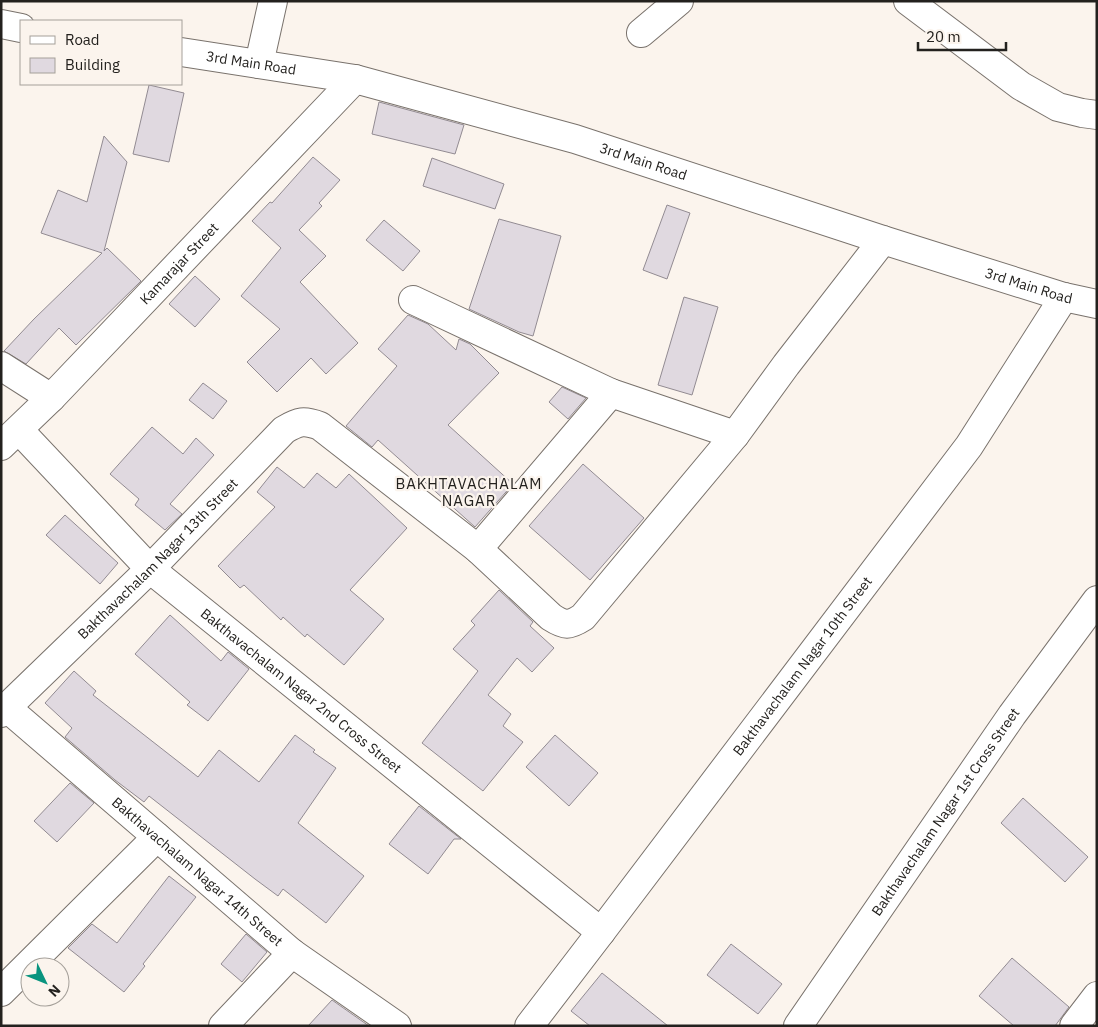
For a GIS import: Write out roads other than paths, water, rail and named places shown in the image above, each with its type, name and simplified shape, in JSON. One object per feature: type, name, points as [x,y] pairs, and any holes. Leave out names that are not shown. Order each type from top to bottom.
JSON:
[{"type":"street","points":[[259,64],[273,1]]},
{"type":"street","points":[[641,33],[678,1]]},
{"type":"street","points":[[908,1],[1021,86],[1058,107],[1097,115]]},
{"type":"street","points":[[1,24],[20,28]]},
{"type":"street","name":"3rd Main Road","points":[[182,52],[355,79],[575,139],[882,240],[1064,297],[1097,304]]},
{"type":"street","name":"Kamarajar Street","points":[[10,438],[51,398],[355,79]]},
{"type":"street","points":[[611,393],[478,549],[551,617],[562,624],[574,623],[583,617],[735,435],[882,240]]},
{"type":"street","name":"Bakthavachalam Nagar 10th Street","points":[[528,1026],[602,932],[969,446],[1064,297]]},
{"type":"street","points":[[413,300],[611,393],[735,435]]},
{"type":"street","points":[[1,366],[51,398]]},
{"type":"street","name":"Bakthavachalam Nagar 13th Street","points":[[4,710],[150,569],[284,430],[296,423],[308,421],[320,426],[478,549]]},
{"type":"street","name":"Bakthavachalam Nagar 2nd Cross Street","points":[[10,438],[150,569],[602,932]]},
{"type":"street","name":"Bakthavachalam Nagar 1st Cross Street","points":[[798,1026],[1012,715],[1097,600]]},
{"type":"street","name":"Bakthavachalam Nagar 14th Street","points":[[4,710],[157,837],[292,953],[397,1026]]},
{"type":"street","points":[[1,992],[157,837]]},
{"type":"street","points":[[223,1026],[292,953]]},
{"type":"street","points":[[1074,1026],[1097,996]]},
{"type":"district","name":"BAKHTAVACHALAM NAGAR","points":[[469,492]]}]
